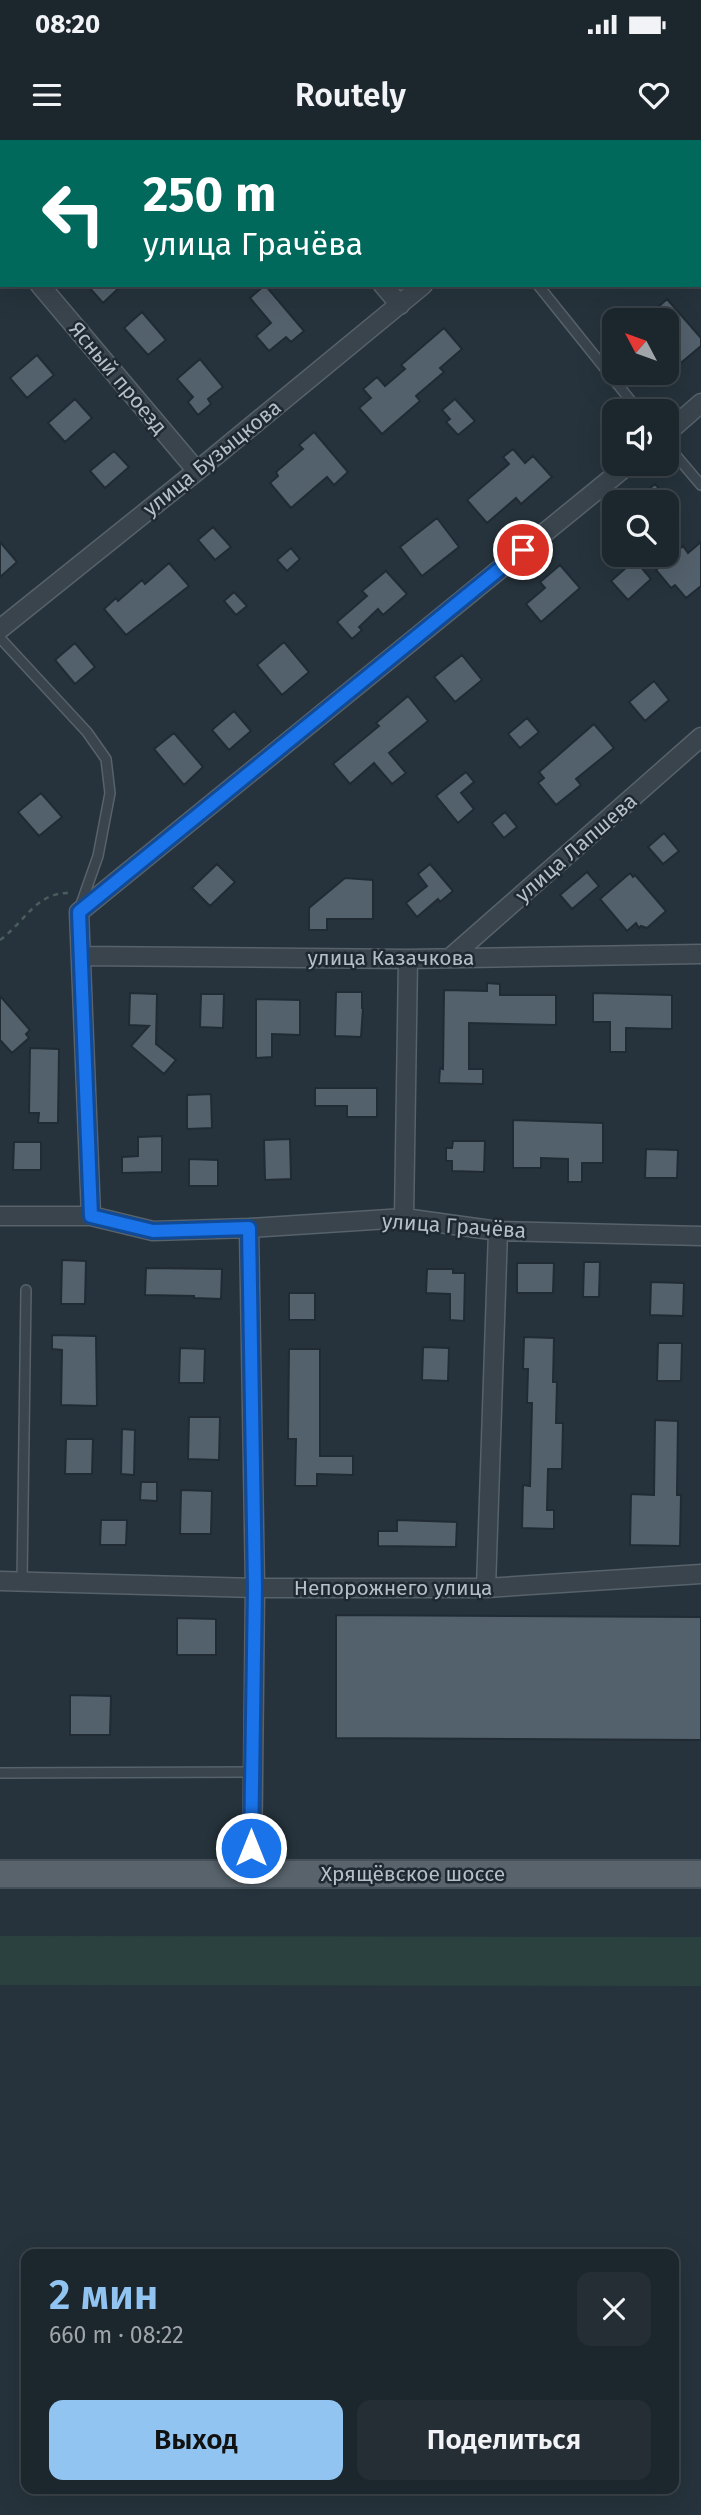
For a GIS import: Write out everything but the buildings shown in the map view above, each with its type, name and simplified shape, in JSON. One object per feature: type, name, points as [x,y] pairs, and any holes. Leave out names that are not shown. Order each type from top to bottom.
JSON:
[{"type":"main road","name":"Хрящёвское шоссе","points":[[0,1874],[701,1874]]},
{"type":"street","name":"Ясный проезд","points":[[42,287],[197,471]]},
{"type":"street","points":[[385,287],[400,305]]},
{"type":"street","name":"улица Бузыцкова","points":[[0,629],[421,287]]},
{"type":"street","points":[[679,422],[701,403]]},
{"type":"street","points":[[91,1216],[79,912],[614,476]]},
{"type":"street","name":"улица Лапшева","points":[[450,958],[701,737]]},
{"type":"street","name":"улица Казачкова","points":[[81,956],[408,959],[701,954]]},
{"type":"street","points":[[404,1218],[408,959]]},
{"type":"street","name":"улица Грачёва","points":[[0,1216],[91,1216],[153,1231],[404,1218],[498,1231],[701,1236]]},
{"type":"street","points":[[249,1228],[255,1588],[252,1874]]},
{"type":"street","points":[[486,1588],[498,1231]]},
{"type":"street","name":"Непорожнего улица","points":[[0,1581],[255,1588],[486,1588],[701,1574]]},
{"type":"lane","points":[[540,287],[629,399]]},
{"type":"lane","points":[[679,459],[701,485]]},
{"type":"lane","points":[[0,638],[86,732],[106,760],[110,793],[98,856],[79,912]]},
{"type":"lane","points":[[22,1582],[26,1290]]},
{"type":"lane","points":[[0,1773],[251,1772]]},
{"type":"path","points":[[0,940],[12,931],[37,902],[61,893],[85,894]]},
{"type":"green space","points":[[0,1936],[701,1937],[701,1986],[0,1985]]},
{"type":"route","points":[[251,1848],[255,1588],[249,1228],[153,1231],[91,1216],[79,912],[523,550]]}]
